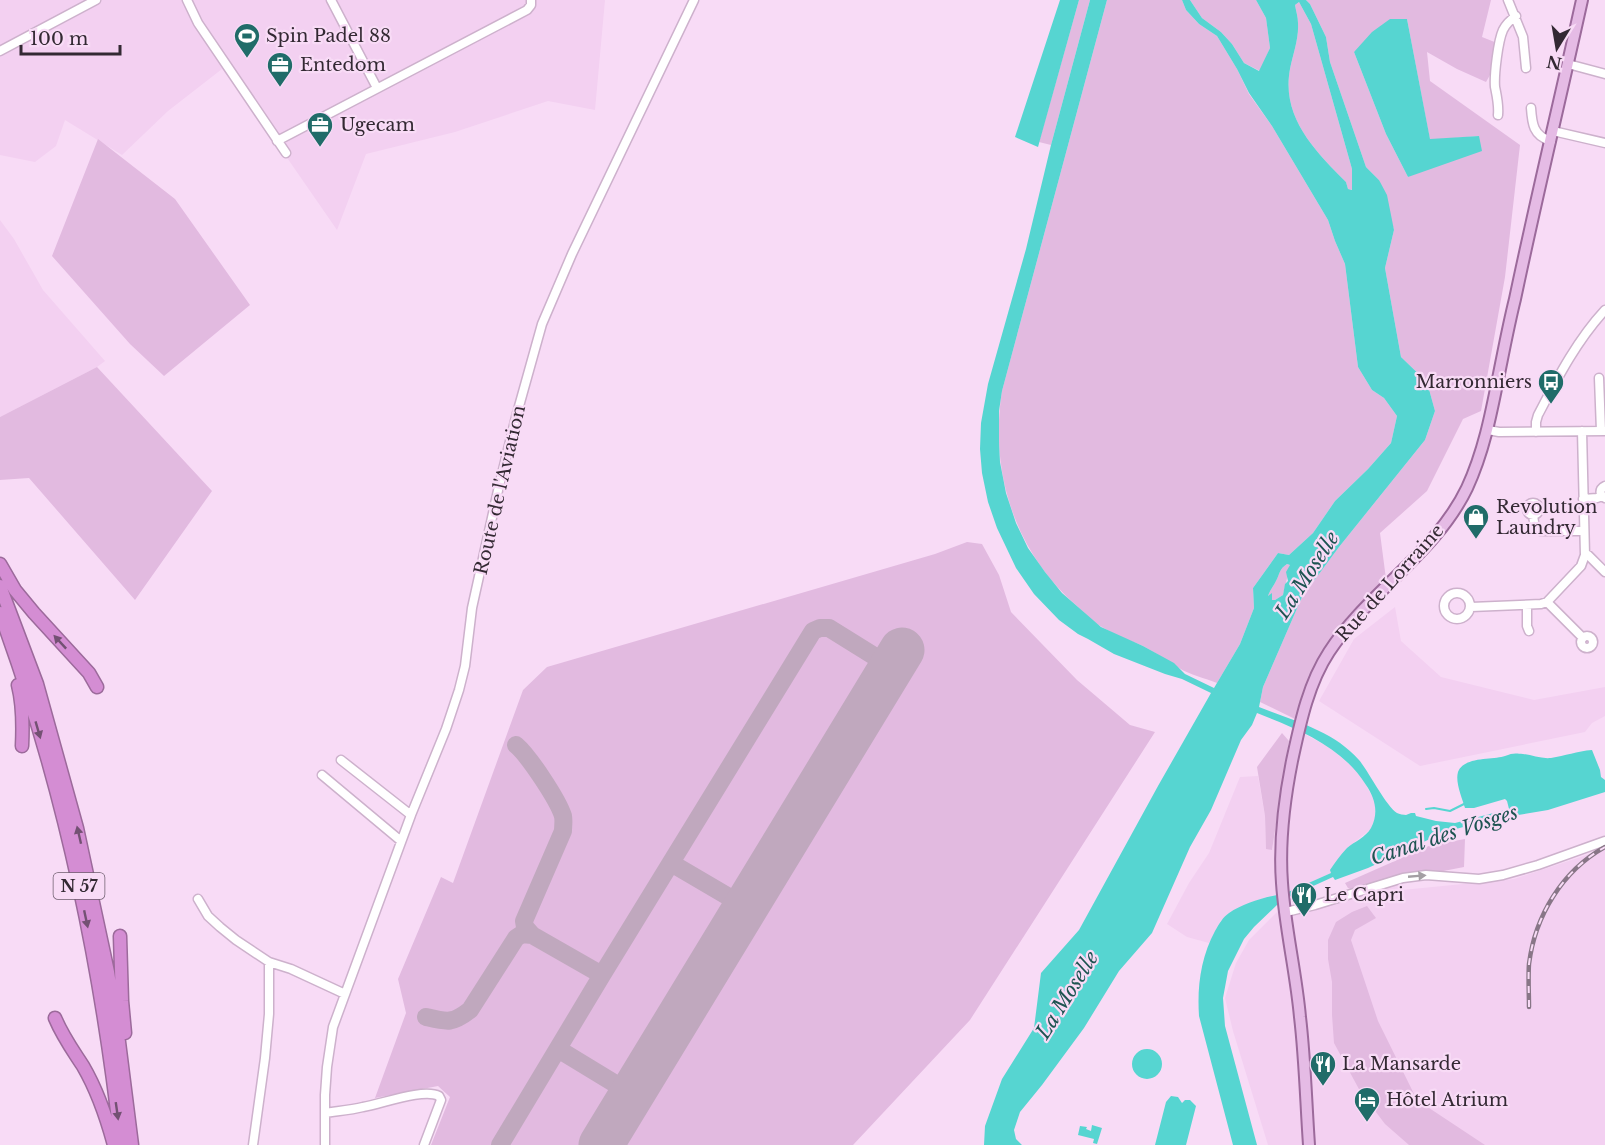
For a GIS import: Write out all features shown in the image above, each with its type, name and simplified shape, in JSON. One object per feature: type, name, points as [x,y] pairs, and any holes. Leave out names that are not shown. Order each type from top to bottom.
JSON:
[{"type":"highway","points":[[0,564],[15,590],[89,673],[97,687]]},
{"type":"highway","name":"N 57","points":[[0,586],[37,684],[77,828],[108,972],[132,1145]]},
{"type":"highway","name":"N 57","points":[[0,613],[34,715],[62,811],[96,974],[121,1145]]},
{"type":"highway","points":[[8,634],[21,697],[22,746]]},
{"type":"highway","points":[[120,936],[122,1001],[128,1070],[124,1078]]},
{"type":"highway","points":[[55,1017],[61,1032],[94,1089],[114,1145]]},
{"type":"main road","name":"Rue de Lorraine","points":[[1285,910],[1282,834],[1291,765],[1312,685],[1338,639],[1447,520],[1461,499],[1474,472],[1488,430],[1515,297],[1582,0]]},
{"type":"main road","points":[[1285,910],[1300,1017],[1309,1145]]},
{"type":"street","points":[[187,0],[198,23],[286,153]]},
{"type":"street","points":[[331,0],[376,88]]},
{"type":"street","points":[[278,141],[527,10],[531,5],[531,0]]},
{"type":"street","name":"Route de l'Aviation","points":[[325,1145],[325,1095],[328,1052],[333,1027],[401,841],[450,719],[462,676],[472,608],[499,486],[542,324],[572,254],[694,0]]},
{"type":"street","points":[[1508,0],[1523,37],[1526,68]]},
{"type":"street","points":[[0,51],[92,1]]},
{"type":"street","points":[[1498,115],[1499,105],[1494,78],[1497,57],[1502,32],[1510,20],[1516,16]]},
{"type":"street","points":[[1568,64],[1605,74]]},
{"type":"street","points":[[1531,108],[1535,131],[1542,138],[1552,136],[1605,142]]},
{"type":"street","points":[[1536,432],[1538,415],[1562,370],[1597,318],[1605,310]]},
{"type":"street","points":[[1488,430],[1499,432],[1603,431],[1599,378]]},
{"type":"street","points":[[1471,607],[1547,602],[1581,566],[1585,555],[1582,431]]},
{"type":"street","points":[[1583,499],[1603,497],[1600,490],[1605,486]]},
{"type":"street","points":[[1533,515],[1535,529],[1540,531],[1584,531]]},
{"type":"street","points":[[1585,555],[1588,555],[1605,572]]},
{"type":"street","points":[[1547,602],[1583,638]]},
{"type":"street","points":[[1527,605],[1529,631]]},
{"type":"street","points":[[341,760],[411,815]]},
{"type":"street","points":[[322,775],[401,841]]},
{"type":"street","points":[[1285,910],[1301,909],[1403,878],[1425,875],[1479,879],[1503,874],[1538,865],[1605,840]]},
{"type":"street","points":[[198,899],[208,916],[220,927],[269,962],[291,969],[345,994]]},
{"type":"street","points":[[253,1145],[269,1014],[269,962]]},
{"type":"street","points":[[325,1113],[433,1093],[441,1100],[424,1145]]},
{"type":"shaded area","points":[[0,0],[605,0],[595,110],[548,101],[455,132],[366,154],[337,230],[263,123],[222,69],[168,111],[122,155],[65,120],[56,146],[35,162],[0,155]]},
{"type":"shaded area","points":[[1079,0],[1090,0],[1051,145],[1039,142]]},
{"type":"shaded area","points":[[1107,0],[1182,0],[1186,10],[1199,24],[1217,36],[1249,94],[1272,126],[1328,220],[1345,264],[1358,367],[1372,390],[1384,398],[1397,416],[1391,443],[1335,501],[1313,533],[1289,555],[1278,553],[1253,588],[1254,608],[1240,644],[1217,683],[1193,675],[1143,646],[1107,630],[1095,623],[1077,606],[1055,585],[1037,561],[1011,509],[1004,480],[999,421],[1002,391]]},
{"type":"shaded area","points":[[1190,0],[1256,0],[1266,18],[1270,48],[1260,71],[1244,63],[1232,44],[1221,32],[1202,18]]},
{"type":"shaded area","points":[[1306,0],[1491,0],[1482,37],[1497,43],[1490,75],[1486,82],[1427,52],[1430,81],[1520,145],[1505,277],[1481,411],[1463,419],[1427,491],[1380,533],[1386,579],[1355,608],[1328,642],[1311,672],[1295,719],[1260,702],[1263,687],[1302,597],[1425,440],[1435,411],[1427,382],[1401,357],[1385,268],[1394,230],[1379,180],[1366,167],[1330,62],[1326,37]],"holes":[[[1407,19],[1430,140],[1479,136],[1408,177],[1386,134],[1354,52]]]},
{"type":"shaded area","points":[[1299,2],[1311,24],[1352,169],[1353,190],[1348,189],[1346,182],[1312,145],[1296,118],[1291,103],[1290,69],[1298,29],[1295,5]]},
{"type":"shaded area","points":[[98,139],[175,199],[250,305],[164,376],[130,344],[52,256]]},
{"type":"shaded area","points":[[0,220],[14,239],[43,290],[105,361],[0,417]]},
{"type":"shaded area","points":[[97,367],[212,491],[135,600],[29,478],[0,480],[0,417]]},
{"type":"shaded area","points":[[967,542],[982,544],[999,575],[1011,612],[1077,680],[1130,725],[1155,732],[970,1020],[853,1145],[431,1145],[450,1097],[438,1086],[375,1098],[406,1013],[398,979],[441,877],[453,883],[523,690],[547,667],[935,554]]},
{"type":"shaded area","points":[[1287,564],[1290,565],[1283,595],[1272,600],[1268,596],[1281,570]]},
{"type":"shaded area","points":[[1395,607],[1401,641],[1441,677],[1534,700],[1605,687],[1605,716],[1592,723],[1585,732],[1420,766],[1319,701],[1354,639]]},
{"type":"shaded area","points":[[1292,727],[1330,748],[1361,776],[1375,802],[1375,817],[1371,829],[1347,848],[1331,873],[1277,897],[1276,895],[1266,897],[1230,912],[1220,922],[1209,943],[1187,937],[1167,924],[1189,883],[1209,853],[1240,777],[1258,776],[1265,816],[1266,848],[1272,850]]},
{"type":"shaded area","points":[[1282,733],[1289,741],[1272,850],[1266,849],[1265,816],[1257,767]]},
{"type":"shaded area","points":[[1465,839],[1464,867],[1351,889],[1345,883],[1431,845]]},
{"type":"shaded area","points":[[1605,849],[1605,1145],[1268,1145],[1225,998],[1236,963],[1249,940],[1278,911],[1397,878],[1402,890],[1514,879]]},
{"type":"shaded area","points":[[1367,906],[1376,918],[1355,930],[1351,940],[1378,1021],[1417,1100],[1485,1145],[1409,1145],[1385,1124],[1360,1091],[1334,1043],[1328,940],[1336,922]]},
{"type":"water","points":[[1060,0],[1079,0],[1038,147],[1015,137]]},
{"type":"water","name":"La Moselle","points":[[1090,0],[1107,0],[1002,391],[999,411],[1000,462],[1006,493],[1016,523],[1028,548],[1062,593],[1101,627],[1143,646],[1174,663],[1185,674],[1214,688],[1240,644],[1254,608],[1253,588],[1278,553],[1289,555],[1313,533],[1335,501],[1391,443],[1397,416],[1384,398],[1372,390],[1358,367],[1345,264],[1328,220],[1272,126],[1249,93],[1217,36],[1199,24],[1186,10],[1182,0],[1190,0],[1202,18],[1221,32],[1232,44],[1244,63],[1259,71],[1270,48],[1266,18],[1256,0],[1306,0],[1310,4],[1326,37],[1330,62],[1366,167],[1379,180],[1387,195],[1394,230],[1385,268],[1401,357],[1427,382],[1435,411],[1425,440],[1302,597],[1263,687],[1259,707],[1313,728],[1338,741],[1359,760],[1393,809],[1397,813],[1406,815],[1415,813],[1416,816],[1436,821],[1455,823],[1509,809],[1505,799],[1474,808],[1465,808],[1457,776],[1461,767],[1466,763],[1512,754],[1551,758],[1592,750],[1601,777],[1605,780],[1605,792],[1548,810],[1512,816],[1511,814],[1434,835],[1368,868],[1335,880],[1333,877],[1278,902],[1254,927],[1244,939],[1228,971],[1223,998],[1225,1026],[1257,1145],[1233,1145],[1199,1016],[1199,983],[1206,951],[1220,923],[1234,910],[1258,900],[1277,895],[1277,897],[1331,873],[1330,870],[1344,851],[1369,831],[1375,811],[1374,800],[1356,771],[1332,749],[1318,740],[1257,713],[1252,725],[1241,740],[1211,810],[1190,847],[1152,933],[1119,971],[1084,1028],[1020,1112],[1014,1130],[1016,1139],[1022,1145],[984,1145],[985,1126],[1002,1079],[1034,1028],[1041,973],[1079,930],[1211,693],[1182,679],[1114,654],[1078,634],[1059,620],[1034,594],[1016,568],[997,528],[988,502],[982,473],[981,423],[988,384],[1026,249]],"holes":[[[1299,2],[1311,24],[1352,169],[1352,190],[1348,189],[1346,182],[1312,145],[1303,132],[1291,103],[1290,69],[1298,29],[1295,5]],[[1287,564],[1290,565],[1286,572],[1288,581],[1285,584],[1283,595],[1272,600],[1272,593],[1268,596],[1281,570]]]},
{"type":"water","points":[[1390,19],[1407,19],[1430,139],[1479,136],[1482,151],[1408,177],[1386,134],[1354,52],[1372,32]]},
{"type":"water","points":[[1147,1049],[1158,1053],[1162,1064],[1158,1075],[1147,1079],[1136,1075],[1132,1064],[1136,1053]]},
{"type":"water","points":[[1171,1096],[1178,1097],[1182,1103],[1190,1100],[1196,1106],[1186,1145],[1155,1145],[1166,1102]]},
{"type":"water","points":[[1092,1125],[1102,1128],[1097,1144],[1093,1143],[1094,1139],[1078,1135],[1080,1126],[1087,1127],[1086,1129],[1091,1131]]},
{"type":"waterway","name":"Canal des Vosges","points":[[1426,809],[1450,811],[1464,804]]},
{"type":"taxiway","points":[[500,1145],[813,631],[829,628],[874,656],[885,678]]},
{"type":"taxiway","points":[[516,745],[542,779],[563,818],[563,831],[524,921],[525,927],[532,935]]},
{"type":"taxiway","points":[[671,863],[746,907]]},
{"type":"taxiway","points":[[426,1017],[449,1021],[470,1010],[516,938],[522,934],[532,935],[602,975]]},
{"type":"taxiway","points":[[558,1049],[632,1094]]},
{"type":"runway","points":[[601,1145],[902,650]]},
{"type":"railway","points":[[1529,1007],[1529,964],[1532,946],[1544,912],[1553,896],[1576,869],[1605,847]]},
{"type":"place","name":"Spin Padel 88","points":[[247,59]]},
{"type":"place","name":"Entedom","points":[[280,88]]},
{"type":"place","name":"Ugecam","points":[[320,148]]},
{"type":"place","name":"Marronniers","points":[[1551,405]]},
{"type":"place","name":"Revolution Laundry","points":[[1476,540]]},
{"type":"place","name":"Le Capri","points":[[1304,918]]},
{"type":"place","name":"La Mansarde","points":[[1323,1087]]},
{"type":"place","name":"Hôtel Atrium","points":[[1367,1123]]}]
